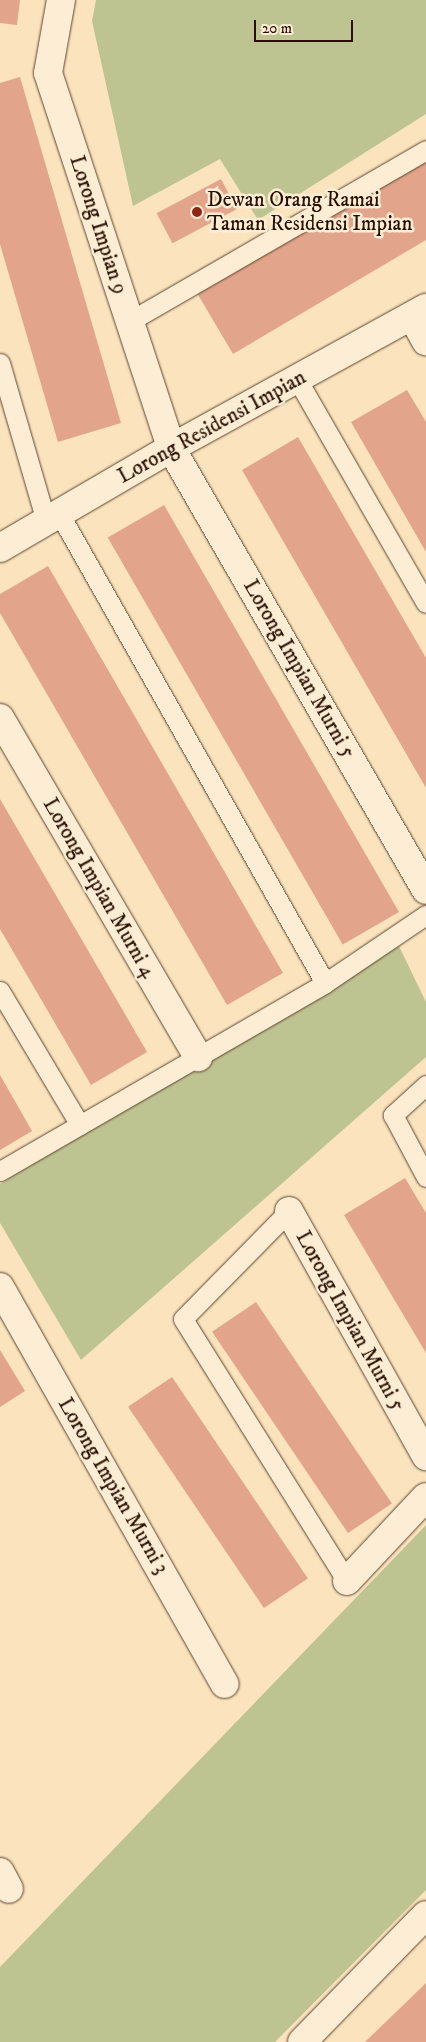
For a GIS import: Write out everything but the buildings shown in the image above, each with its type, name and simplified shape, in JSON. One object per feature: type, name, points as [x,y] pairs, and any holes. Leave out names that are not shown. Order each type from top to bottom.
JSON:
[{"type":"street","name":"Lorong Impian 9","points":[[60,0],[48,73],[171,448]]},
{"type":"street","points":[[419,312],[426,341]]},
{"type":"street","name":"Lorong Residensi Impian","points":[[0,548],[171,448],[419,312]]},
{"type":"street","name":"Lorong Impian Murni 5","points":[[171,448],[426,890]]},
{"type":"street","name":"Lorong Impian Murni 4","points":[[0,718],[198,1057]]},
{"type":"street","name":"Lorong Impian Murni 5","points":[[288,1211],[426,1456]]},
{"type":"street","name":"Lorong Impian Murni 3","points":[[0,1287],[225,1684]]},
{"type":"street","points":[[347,1581],[426,1497]]},
{"type":"street","points":[[302,2042],[426,1915]]},
{"type":"lane","points":[[130,322],[426,150]]},
{"type":"lane","points":[[0,363],[53,517],[325,983]]},
{"type":"lane","points":[[297,379],[426,603]]},
{"type":"lane","points":[[0,1171],[325,983],[426,915]]},
{"type":"lane","points":[[0,991],[80,1125]]},
{"type":"lane","points":[[426,1084],[393,1115],[426,1177]]},
{"type":"lane","points":[[288,1211],[183,1319],[347,1581]]},
{"type":"green space","points":[[96,0],[426,0],[426,114],[258,220],[220,159],[133,206],[92,21]]},
{"type":"green space","points":[[397,942],[426,1002],[426,1057],[81,1360],[0,1223],[0,1184]]},
{"type":"green space","points":[[426,1525],[426,1890],[275,2042],[0,2042],[0,1967]]},
{"type":"place","name":"Dewan Orang Ramai Taman Residensi Impian","points":[[197,212]]}]
